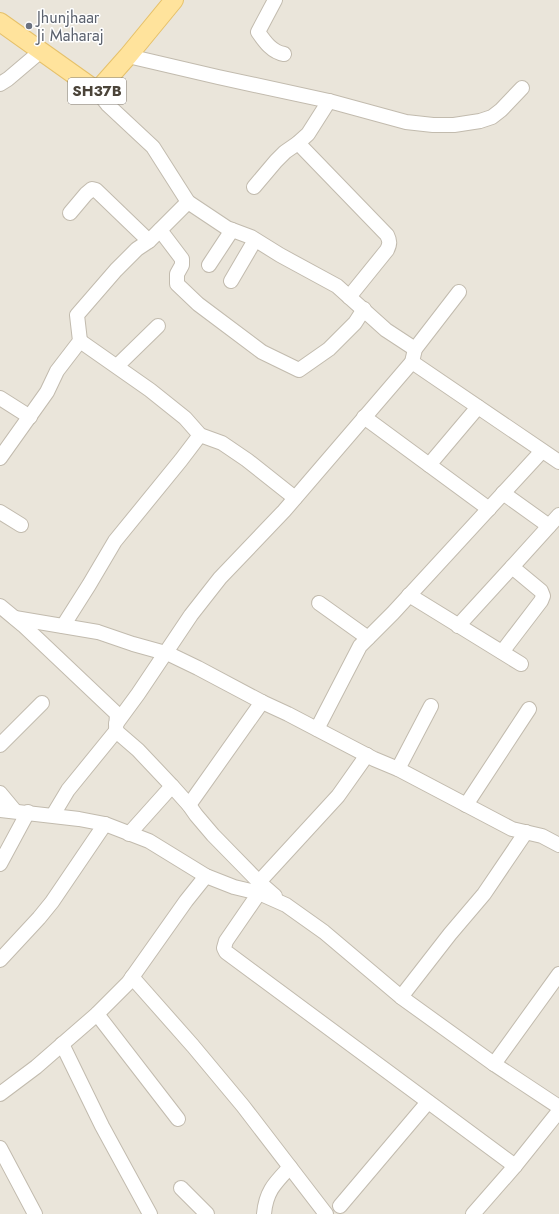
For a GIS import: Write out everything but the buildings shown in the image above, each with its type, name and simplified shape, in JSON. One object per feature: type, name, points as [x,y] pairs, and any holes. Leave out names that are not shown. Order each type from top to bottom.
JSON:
[{"type":"main road","name":"SH37B","points":[[0,22],[97,91],[174,0]]},
{"type":"street","points":[[275,0],[258,32],[265,43],[279,53],[284,54]]},
{"type":"street","points":[[0,84],[41,51]]},
{"type":"street","points":[[128,56],[329,101],[406,122],[433,125],[454,125],[480,121],[492,117],[501,110],[522,88]]},
{"type":"street","points":[[97,91],[108,105],[153,147],[188,202],[227,228],[255,240],[337,286],[364,309],[413,356],[478,407],[559,462]]},
{"type":"street","points":[[254,187],[276,160],[298,143],[311,130],[329,101]]},
{"type":"street","points":[[298,143],[387,235],[389,239],[389,246],[387,250],[350,297]]},
{"type":"street","points":[[70,213],[86,194],[92,189],[96,190],[149,241]]},
{"type":"street","points":[[0,458],[47,392],[57,371],[80,341],[77,315],[116,270],[137,249],[149,241],[188,202]]},
{"type":"street","points":[[160,230],[182,259],[182,265],[177,274],[177,284],[198,304],[262,352],[299,370],[329,349],[355,323],[364,309]]},
{"type":"street","points":[[209,266],[232,230]]},
{"type":"street","points":[[231,281],[255,240]]},
{"type":"street","points":[[53,815],[68,790],[116,728],[191,615],[220,578],[284,511],[364,417],[413,356],[459,292]]},
{"type":"street","points":[[117,366],[158,326]]},
{"type":"street","points":[[80,341],[150,390],[185,418],[200,434],[222,443],[248,460],[295,498]]},
{"type":"street","points":[[0,398],[30,417]]},
{"type":"street","points":[[429,465],[478,407]]},
{"type":"street","points":[[364,417],[489,509]]},
{"type":"street","points":[[63,626],[115,541],[200,434]]},
{"type":"street","points":[[317,729],[360,646],[393,613],[542,450]]},
{"type":"street","points":[[503,493],[549,526]]},
{"type":"street","points":[[0,512],[21,525]]},
{"type":"street","points":[[458,626],[559,515]]},
{"type":"street","points":[[502,652],[541,601],[543,596],[541,591],[512,567]]},
{"type":"street","points":[[409,595],[522,664]]},
{"type":"street","points":[[319,603],[368,638]]},
{"type":"street","points":[[0,606],[15,618],[117,714],[116,728],[189,804],[196,815],[259,887],[324,932],[401,997],[494,1064],[559,1107]]},
{"type":"street","points":[[15,618],[98,632],[165,653],[198,668],[367,755],[398,769],[512,829],[542,836],[559,845]]},
{"type":"street","points":[[0,745],[42,702]]},
{"type":"street","points":[[189,804],[262,702]]},
{"type":"street","points":[[398,769],[431,706]]},
{"type":"street","points":[[466,805],[529,709]]},
{"type":"street","points":[[367,755],[338,796],[259,887],[226,941],[224,948],[226,952],[515,1166]]},
{"type":"street","points":[[129,834],[172,786]]},
{"type":"street","points":[[0,793],[22,811]]},
{"type":"street","points":[[0,810],[53,815],[105,824],[149,841],[206,876],[234,887],[259,887]]},
{"type":"street","points":[[0,864],[22,811]]},
{"type":"street","points":[[1,958],[52,902],[105,824]]},
{"type":"street","points":[[401,997],[450,934],[484,894],[526,832]]},
{"type":"street","points":[[0,1094],[36,1067],[97,1014],[128,983],[186,901],[206,876]]},
{"type":"street","points":[[494,1064],[559,974]]},
{"type":"street","points":[[132,977],[193,1046],[243,1106],[326,1214]]},
{"type":"street","points":[[97,1014],[178,1119]]},
{"type":"street","points":[[62,1044],[102,1126],[150,1214]]},
{"type":"street","points":[[340,1206],[428,1102]]},
{"type":"street","points":[[473,1214],[515,1166],[559,1111]]},
{"type":"street","points":[[0,1148],[35,1214]]},
{"type":"street","points":[[264,1214],[267,1197],[270,1190],[290,1167]]},
{"type":"street","points":[[181,1188],[207,1214]]},
{"type":"shaded area","points":[[0,0],[559,0],[559,1214],[0,1214]]},
{"type":"place","name":"Jhunjhaar Ji Maharaj","points":[[29,26]]}]
